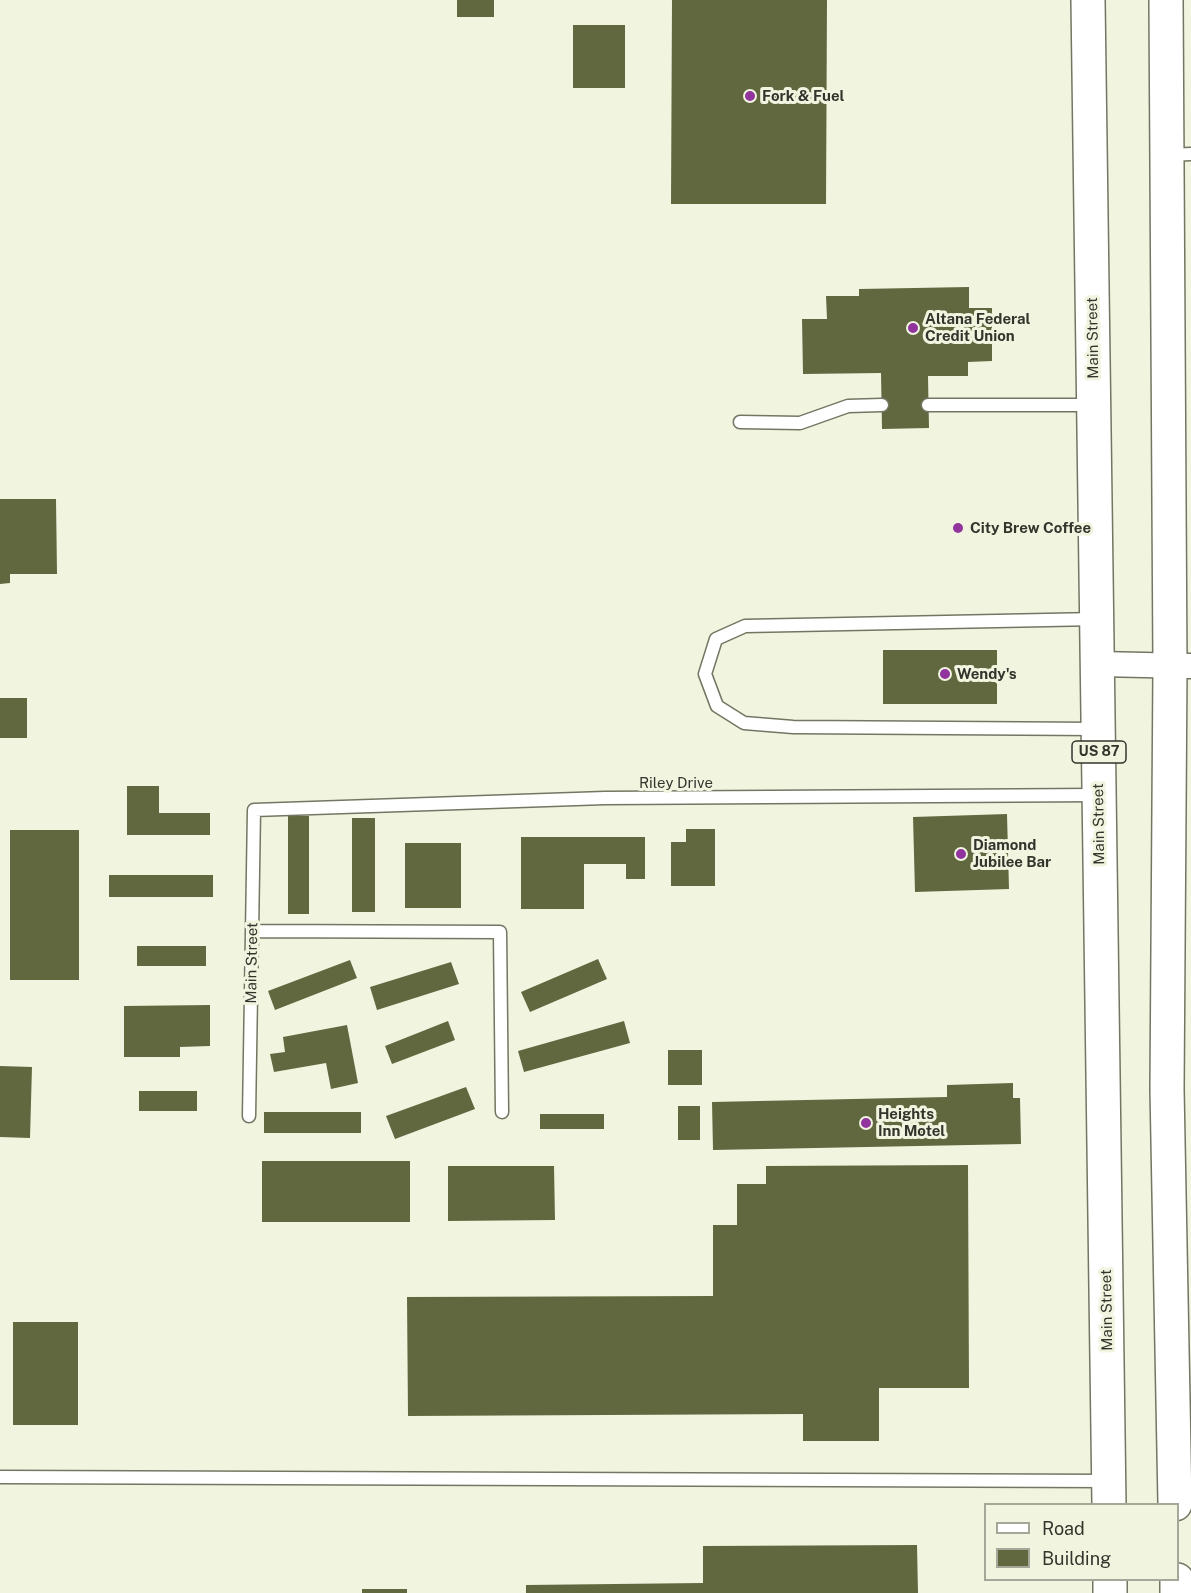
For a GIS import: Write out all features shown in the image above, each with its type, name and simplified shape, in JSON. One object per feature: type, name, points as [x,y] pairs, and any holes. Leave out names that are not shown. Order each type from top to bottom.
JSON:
[{"type":"main road","name":"Main Street","points":[[1088,0],[1109,1493]]},
{"type":"main road","points":[[1166,0],[1179,154],[1181,666],[1167,1089],[1175,1503]]},
{"type":"street","points":[[1098,664],[1181,666]]},
{"type":"lane","points":[[740,422],[800,423],[848,406],[882,405]]},
{"type":"lane","points":[[928,405],[1094,405]]},
{"type":"lane","points":[[1098,619],[745,626],[716,639],[705,674],[717,706],[744,723],[793,727],[1099,729]]},
{"type":"lane","name":"Riley Drive","points":[[254,810],[605,798],[1099,795]]},
{"type":"lane","name":"Main Street","points":[[249,1116],[254,810]]},
{"type":"lane","points":[[252,931],[500,932],[502,1112]]},
{"type":"lane","points":[[0,1477],[1109,1493]]},
{"type":"building","points":[[457,0],[494,0],[494,17],[457,17]]},
{"type":"building","points":[[672,0],[827,0],[826,204],[671,204]]},
{"type":"building","points":[[573,25],[625,25],[625,88],[573,88]]},
{"type":"building","points":[[969,287],[969,308],[992,308],[992,361],[968,362],[968,376],[928,376],[929,428],[882,429],[881,373],[803,374],[802,319],[827,319],[826,296],[859,296],[859,289]]},
{"type":"building","points":[[0,499],[56,499],[57,574],[10,574],[10,583],[0,584]]},
{"type":"building","points":[[883,650],[997,650],[997,704],[883,704]]},
{"type":"building","points":[[0,698],[27,698],[27,738],[0,738]]},
{"type":"building","points":[[127,786],[159,786],[159,813],[210,813],[210,835],[127,835]]},
{"type":"building","points":[[1007,814],[1009,889],[915,892],[913,817]]},
{"type":"building","points":[[288,816],[309,816],[309,914],[288,914]]},
{"type":"building","points":[[352,818],[375,818],[375,912],[352,912]]},
{"type":"building","points":[[686,829],[715,829],[715,886],[671,886],[671,842],[686,842]]},
{"type":"building","points":[[10,830],[79,830],[79,980],[10,980]]},
{"type":"building","points":[[521,837],[645,837],[645,879],[626,879],[626,864],[584,864],[584,909],[521,909]]},
{"type":"building","points":[[405,843],[461,843],[461,908],[405,908]]},
{"type":"building","points":[[109,875],[213,875],[213,897],[109,897]]},
{"type":"building","points":[[137,946],[206,946],[206,966],[137,966]]},
{"type":"building","points":[[598,959],[607,979],[530,1012],[521,992]]},
{"type":"building","points":[[350,960],[357,978],[275,1010],[268,991]]},
{"type":"building","points":[[451,962],[459,984],[377,1010],[370,987]]},
{"type":"building","points":[[210,1005],[210,1046],[180,1047],[180,1057],[124,1057],[124,1006]]},
{"type":"building","points":[[448,1021],[455,1040],[392,1064],[385,1046]]},
{"type":"building","points":[[624,1021],[630,1043],[524,1072],[518,1051]]},
{"type":"building","points":[[347,1025],[358,1083],[331,1089],[326,1063],[274,1072],[270,1054],[285,1052],[283,1037]]},
{"type":"building","points":[[668,1050],[702,1050],[702,1085],[668,1085]]},
{"type":"building","points":[[0,1066],[32,1067],[30,1138],[0,1137]]},
{"type":"building","name":"Heights Inn Motel","points":[[1013,1083],[1013,1098],[1020,1098],[1021,1144],[713,1150],[712,1102],[947,1097],[947,1085]]},
{"type":"building","points":[[466,1087],[475,1109],[395,1139],[386,1116]]},
{"type":"building","points":[[139,1091],[197,1091],[197,1111],[139,1111]]},
{"type":"building","points":[[678,1106],[700,1106],[700,1140],[678,1140]]},
{"type":"building","points":[[264,1112],[361,1112],[361,1133],[264,1133]]},
{"type":"building","points":[[540,1114],[604,1114],[604,1129],[540,1129]]},
{"type":"building","points":[[262,1161],[410,1161],[410,1222],[262,1222]]},
{"type":"building","points":[[968,1165],[969,1388],[879,1388],[879,1441],[803,1441],[803,1414],[408,1416],[407,1297],[713,1296],[713,1225],[737,1225],[737,1184],[766,1184],[766,1166]]},
{"type":"building","points":[[448,1166],[554,1166],[555,1220],[448,1221]]},
{"type":"building","points":[[13,1322],[78,1322],[78,1425],[13,1425]]},
{"type":"building","points":[[917,1545],[918,1593],[526,1593],[526,1585],[703,1583],[703,1546]]},
{"type":"building","points":[[362,1589],[407,1589],[407,1593],[362,1593]]},
{"type":"place","name":"Fork & Fuel","points":[[750,96]]},
{"type":"place","name":"Altana Federal Credit Union","points":[[913,328]]},
{"type":"place","name":"City Brew Coffee","points":[[958,528]]},
{"type":"place","name":"Wendy's","points":[[945,674]]},
{"type":"place","name":"Diamond Jubilee Bar","points":[[961,854]]},
{"type":"place","name":"Heights Inn Motel","points":[[866,1123]]}]
